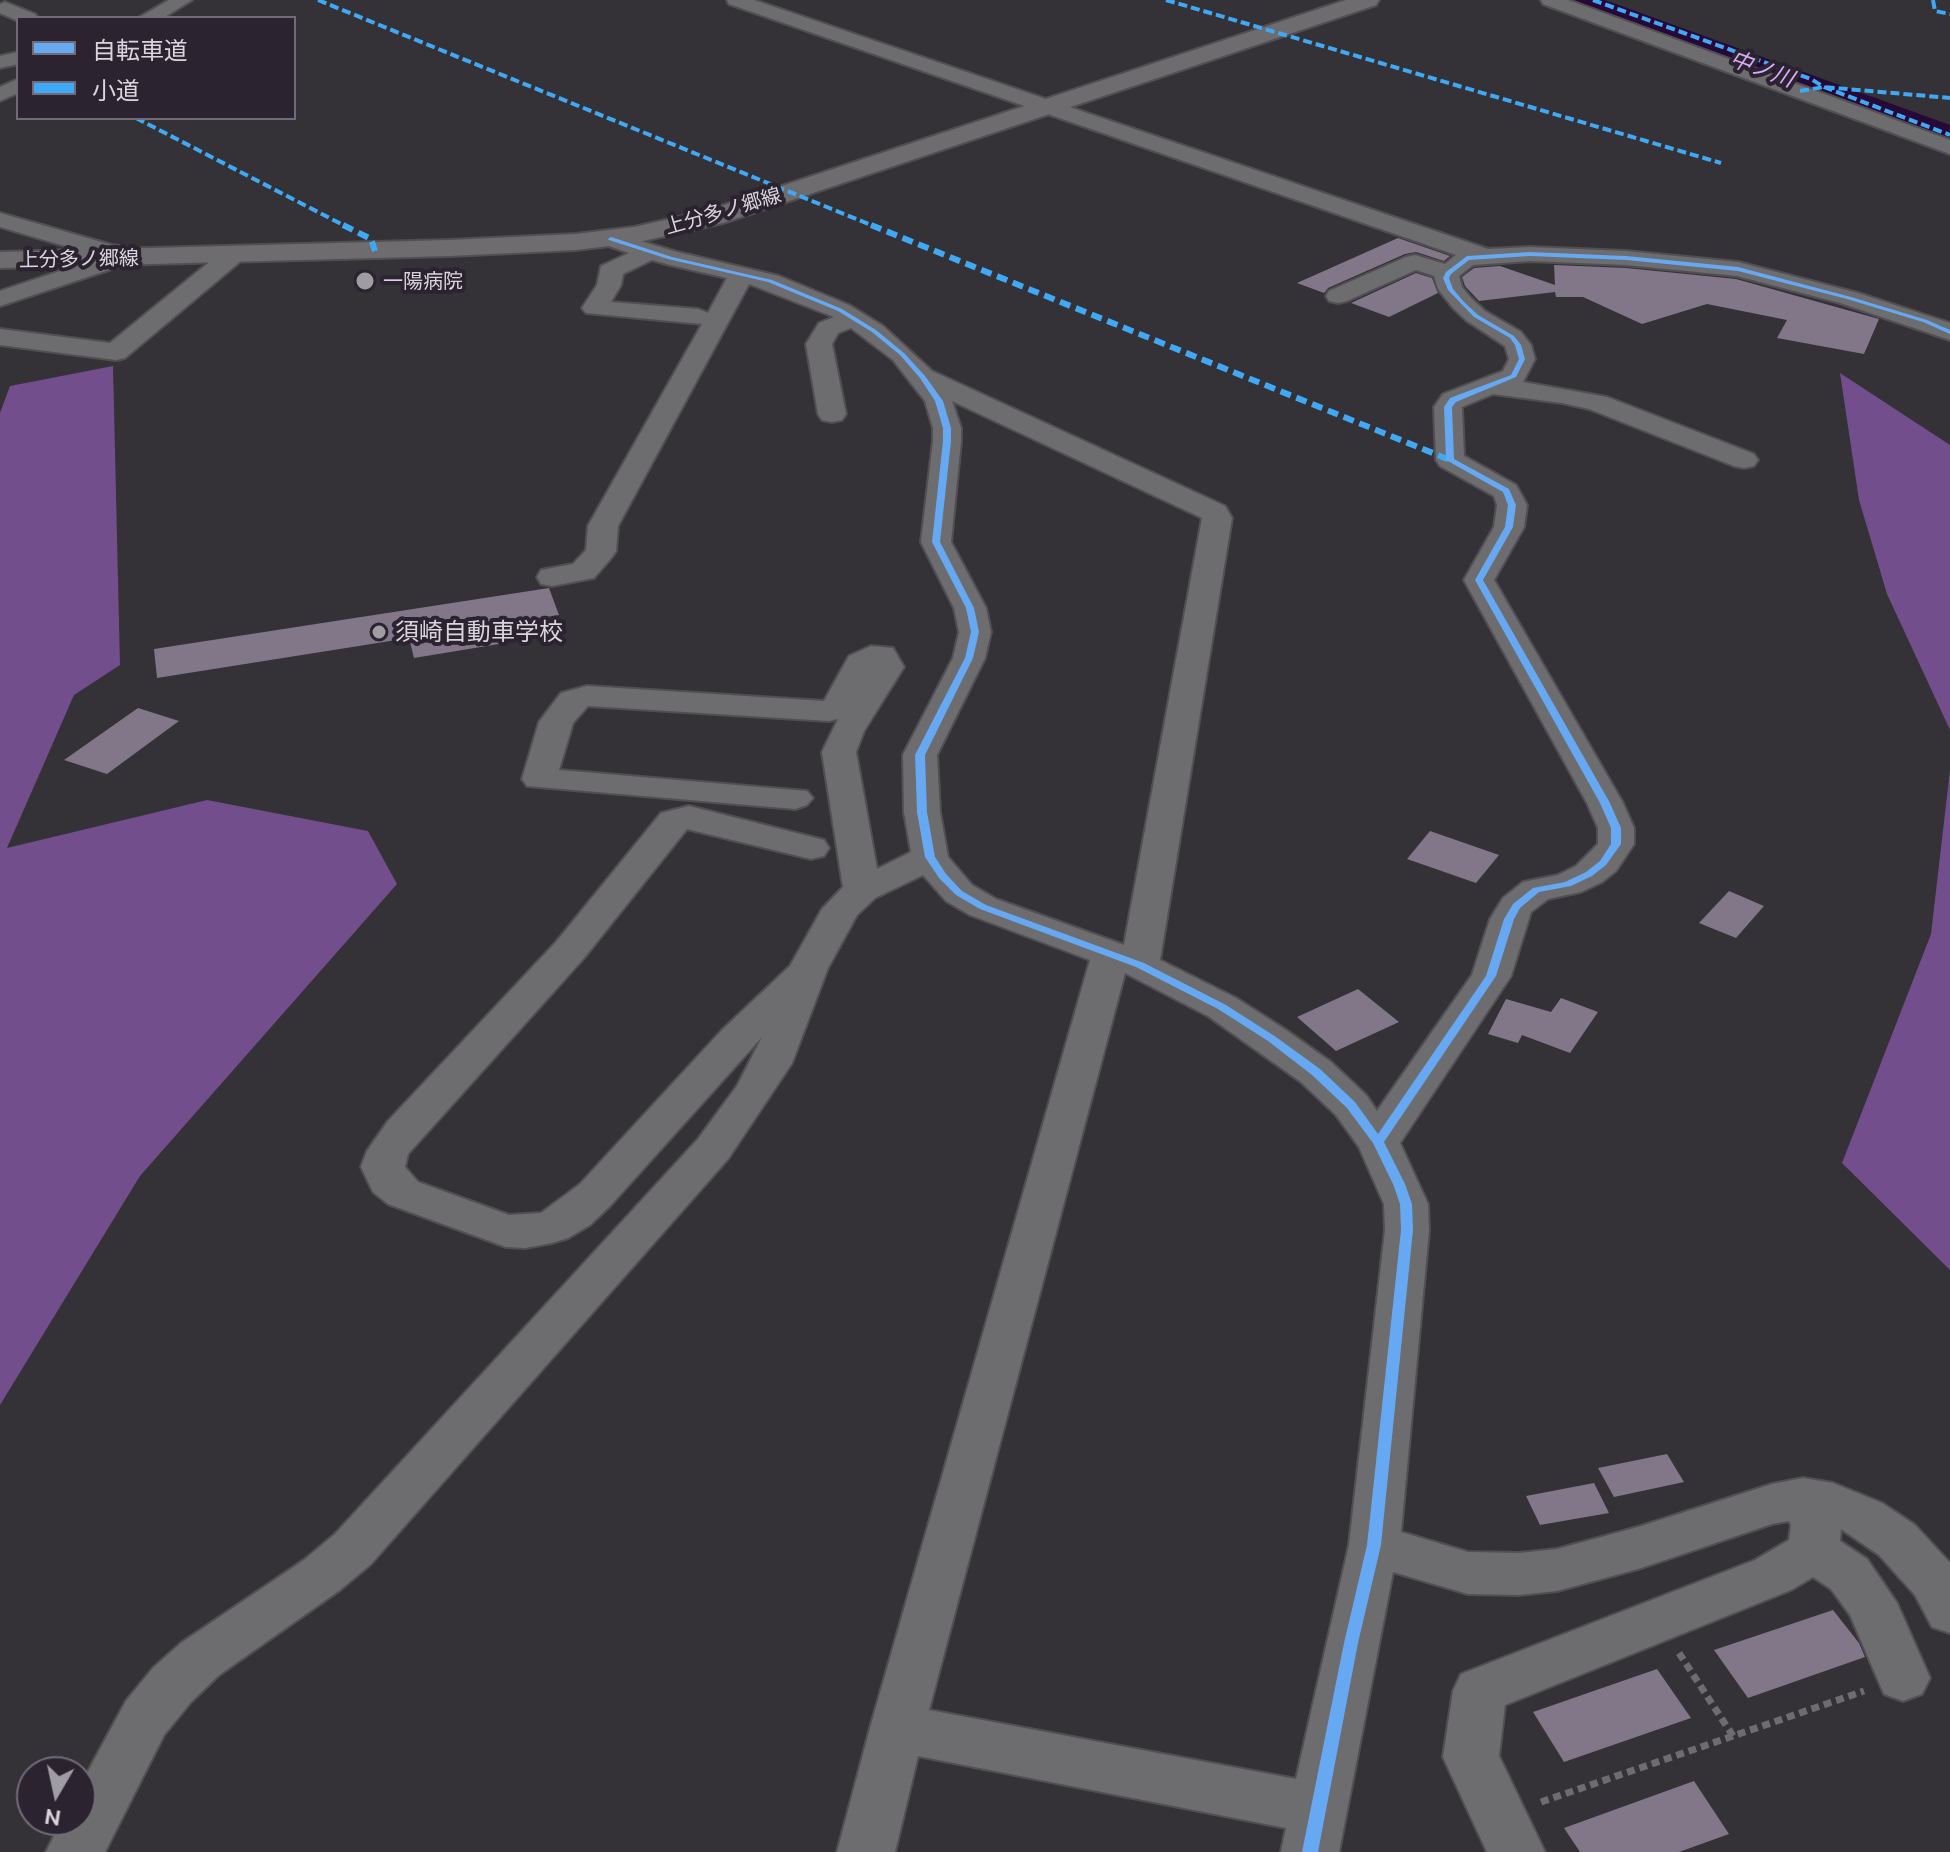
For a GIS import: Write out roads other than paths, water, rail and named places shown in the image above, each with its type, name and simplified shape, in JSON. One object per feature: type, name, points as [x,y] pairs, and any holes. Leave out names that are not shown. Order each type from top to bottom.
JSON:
[{"type":"main road","name":"上分多ノ郷線","points":[[0,260],[450,248],[611,239],[713,217],[1368,0]]},
{"type":"street","points":[[152,16],[183,0]]},
{"type":"street","points":[[736,0],[1046,107],[1062,109],[1481,255]]},
{"type":"street","points":[[1550,0],[1950,147]]},
{"type":"street","points":[[6,6],[24,16]]},
{"type":"street","points":[[0,220],[117,255]]},
{"type":"street","points":[[611,239],[649,252],[794,289],[854,318],[890,344],[923,377],[939,401],[947,428],[936,542],[970,608],[975,632],[969,658],[920,755],[918,775],[930,857],[942,876],[959,893],[983,907],[1126,960],[1222,1007],[1272,1039],[1316,1072],[1351,1105],[1378,1142],[1406,1204],[1407,1230],[1374,1545],[1314,1830],[897,1728]]},
{"type":"street","points":[[649,252],[610,271],[609,285],[595,308],[698,317]]},
{"type":"street","points":[[1378,1142],[1491,976],[1516,906],[1536,890],[1568,884],[1589,874],[1603,863],[1616,844],[1616,828],[1605,803],[1479,580],[1489,557],[1509,527],[1512,505],[1506,491],[1486,477],[1450,460],[1448,407],[1453,400],[1514,376],[1522,359],[1512,337],[1476,316],[1462,303],[1450,289],[1446,278],[1448,273],[1467,258],[1481,255],[1564,254],[1748,271],[1914,317],[1950,332]]},
{"type":"street","points":[[0,299],[117,255]]},
{"type":"street","points":[[0,337],[116,352],[233,255]]},
{"type":"street","points":[[1338,296],[1415,262],[1448,273]]},
{"type":"street","points":[[552,577],[583,572],[601,551],[603,526],[742,274]]},
{"type":"street","points":[[832,414],[819,344],[828,328],[854,318]]},
{"type":"street","points":[[866,1852],[897,1728],[1126,960],[1217,518],[1208,508],[923,377]]},
{"type":"street","points":[[1494,386],[1597,403],[1744,460]]},
{"type":"street","points":[[795,798],[539,779],[556,722],[573,700],[587,696],[829,711],[839,706],[861,663],[871,656],[882,655],[888,667],[847,731],[839,752],[862,890]]},
{"type":"street","points":[[556,722],[847,731]]},
{"type":"street","points":[[809,968],[736,1039],[595,1195],[574,1214],[552,1227],[525,1232],[506,1231],[403,1193],[388,1181],[383,1167],[388,1151],[403,1131],[570,950],[674,821],[689,817],[811,848]]},
{"type":"street","points":[[75,1852],[145,1718],[172,1685],[200,1659],[322,1575],[353,1549],[713,1149],[772,1063],[809,968],[841,909],[862,890],[930,857]]},
{"type":"street","points":[[1374,1545],[1468,1573],[1545,1571],[1601,1559],[1772,1504],[1803,1498],[1833,1503],[1864,1517],[1897,1540],[1933,1580],[1950,1611]]},
{"type":"street","points":[[1803,1498],[1816,1525],[1814,1551]]},
{"type":"street","points":[[1507,1834],[1471,1757],[1480,1691],[1773,1575],[1814,1551]]},
{"type":"street","points":[[1814,1551],[1849,1574],[1871,1603],[1903,1678]]},
{"type":"water","points":[[1563,0],[1584,0],[1810,83],[1796,86]]},
{"type":"waterway","name":"中ノ川","points":[[1574,0],[1950,138]]},
{"type":"place","name":"一陽病院","points":[[365,281]]},
{"type":"place","name":"須崎自動車学校","points":[[379,632]]}]
